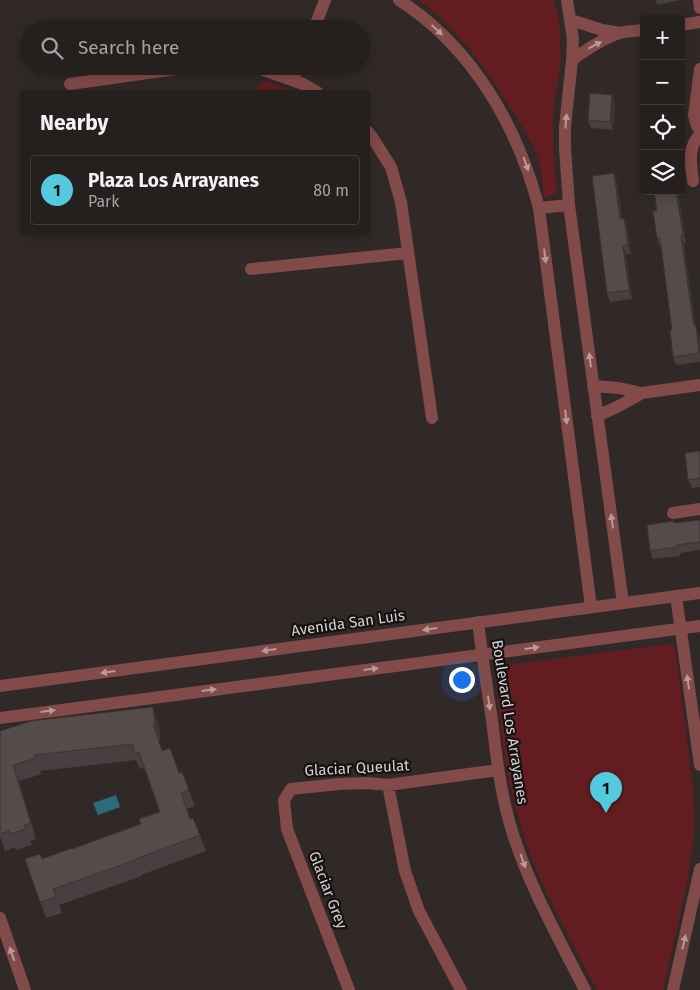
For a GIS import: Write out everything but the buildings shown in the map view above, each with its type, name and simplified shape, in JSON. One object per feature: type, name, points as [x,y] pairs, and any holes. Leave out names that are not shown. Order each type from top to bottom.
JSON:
[{"type":"street","points":[[317,20],[325,0]]},
{"type":"street","points":[[399,0],[427,20],[442,34],[486,86],[505,118],[524,157],[532,182],[539,208],[591,607]]},
{"type":"street","points":[[567,0],[573,39],[565,148],[570,205],[623,603]]},
{"type":"street","points":[[699,0],[700,8]]},
{"type":"street","points":[[571,20],[602,30],[621,33],[640,31]]},
{"type":"street","points":[[685,24],[700,22]]},
{"type":"street","points":[[572,60],[593,46],[621,33]]},
{"type":"street","points":[[693,181],[690,156],[693,144],[700,132],[694,115],[700,69]]},
{"type":"street","points":[[70,84],[134,75]]},
{"type":"street","points":[[278,75],[314,90]]},
{"type":"street","points":[[292,80],[294,75]]},
{"type":"street","points":[[370,136],[391,166],[401,202],[432,418]]},
{"type":"street","points":[[539,208],[570,205]]},
{"type":"street","points":[[251,269],[408,253]]},
{"type":"street","points":[[593,386],[619,388],[642,393],[700,385]]},
{"type":"street","points":[[597,416],[642,393]]},
{"type":"street","points":[[673,513],[700,509]]},
{"type":"street","name":"Avenida San Luis","points":[[0,686],[700,593]]},
{"type":"street","points":[[676,596],[700,758]]},
{"type":"street","name":"Boulevard Los Arrayanes","points":[[478,622],[498,770],[510,822],[526,871],[585,990]]},
{"type":"street","points":[[0,718],[700,626]]},
{"type":"street","name":"Glaciar Queulat","points":[[284,800],[290,789],[339,784],[367,783],[388,785],[498,770]]},
{"type":"street","points":[[388,785],[406,871],[419,912],[461,990]]},
{"type":"street","name":"Glaciar Grey","points":[[284,800],[287,829],[349,990]]},
{"type":"street","points":[[673,990],[700,870]]},
{"type":"street","points":[[0,918],[25,990]]},
{"type":"shaded area","points":[[419,0],[554,0],[559,20],[561,61],[553,115],[553,145],[557,193],[544,198],[540,167],[535,150],[491,77],[446,23]]},
{"type":"shaded area","points":[[263,82],[289,90],[257,90]]},
{"type":"shaded area","points":[[670,644],[675,647],[693,787],[694,833],[687,884],[663,990],[597,990],[548,894],[533,861],[523,832],[504,754],[495,671],[498,666]]},
{"type":"water","points":[[116,795],[120,807],[98,815],[93,803]]},
{"type":"place","name":"Plaza Los Arrayanes","points":[[606,813]]}]
